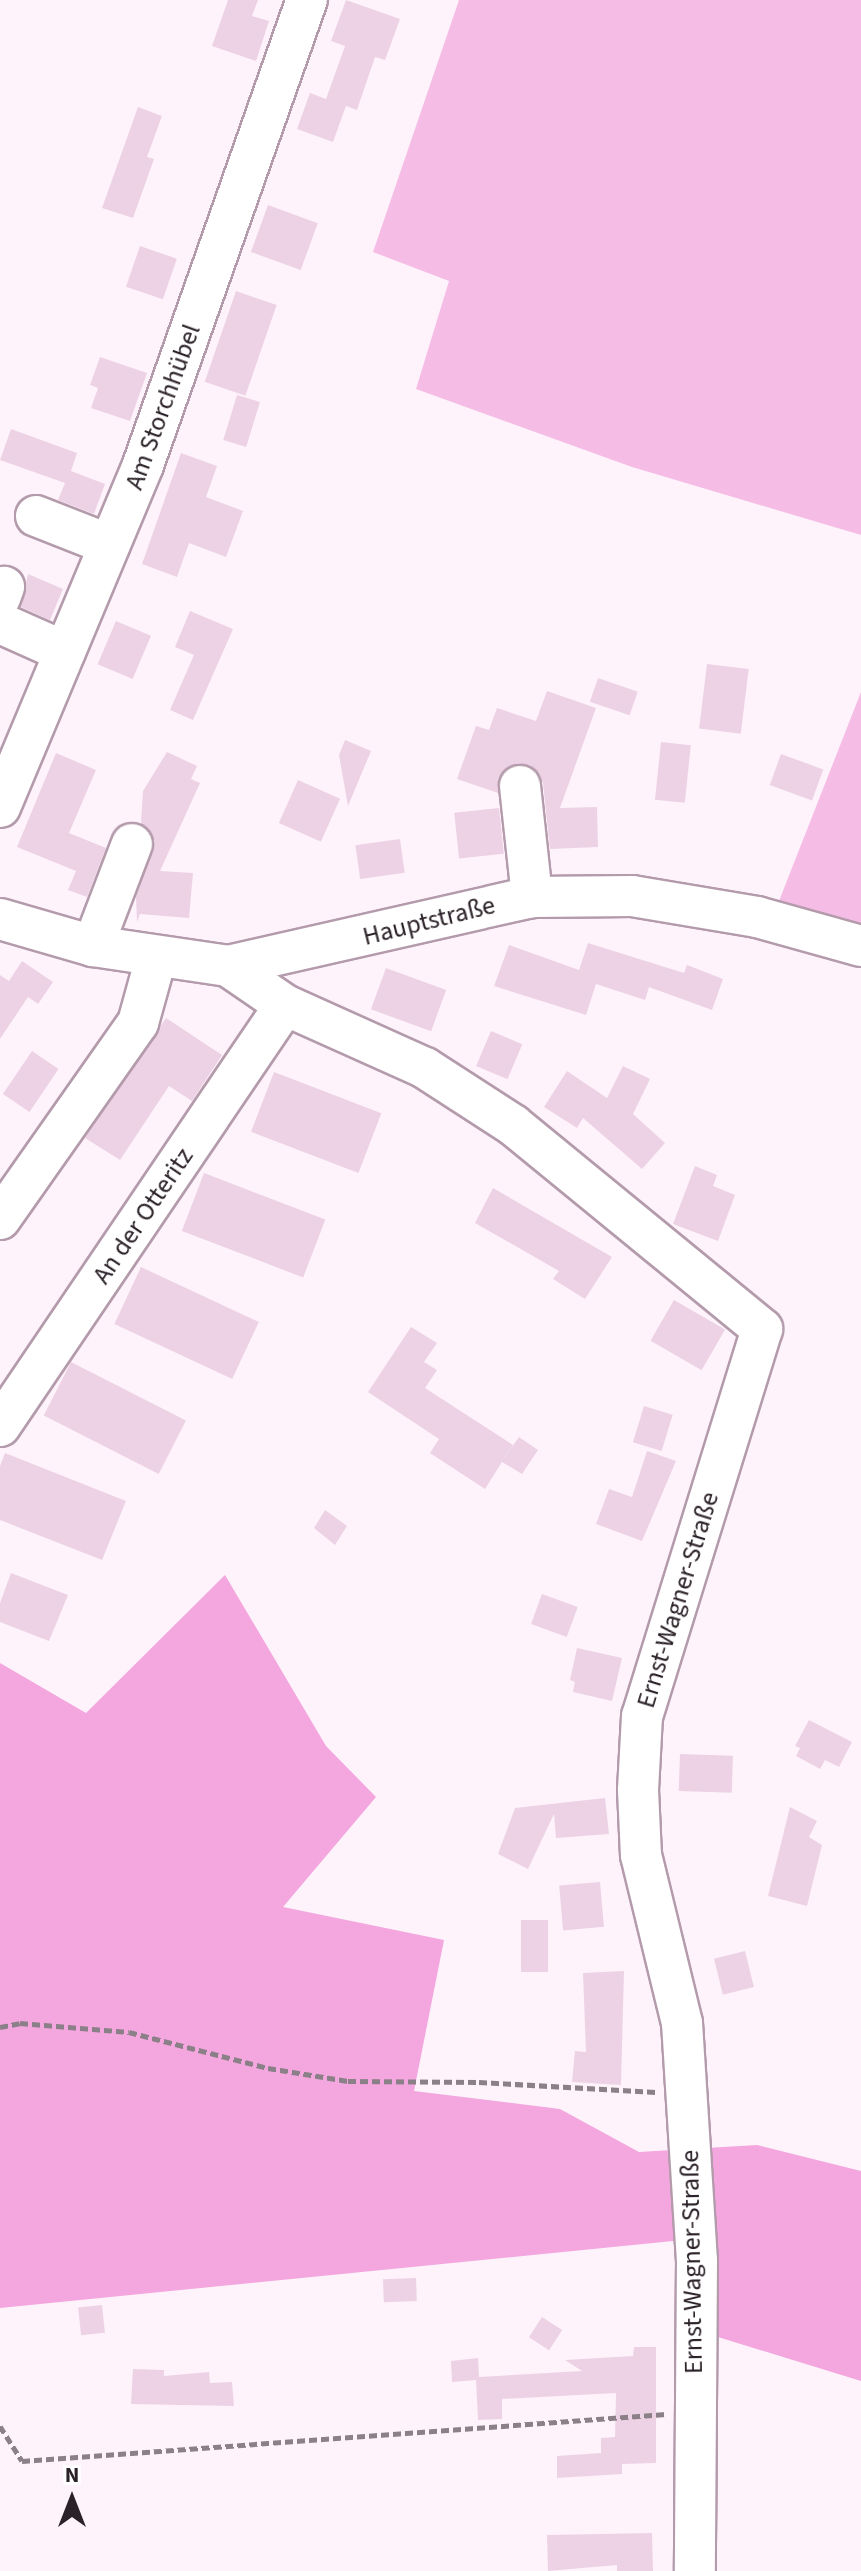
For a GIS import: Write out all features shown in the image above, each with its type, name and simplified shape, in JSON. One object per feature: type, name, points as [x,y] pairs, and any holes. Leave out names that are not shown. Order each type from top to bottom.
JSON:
[{"type":"street","name":"Am Storchhübel","points":[[0,807],[143,465],[307,0]]},
{"type":"street","points":[[36,516],[110,545]]},
{"type":"street","points":[[1,602],[65,652]]},
{"type":"street","points":[[520,786],[531,847],[532,897]]},
{"type":"street","points":[[93,946],[132,844]]},
{"type":"street","name":"Hauptstraße","points":[[0,919],[93,946],[156,958],[228,966],[532,897],[632,896],[757,917],[861,946]]},
{"type":"street","points":[[0,1219],[138,1023],[156,958]]},
{"type":"street","name":"Ernst-Wagner-Straße","points":[[228,966],[285,1005],[425,1068],[513,1125],[762,1329],[642,1716],[641,1855],[682,2023],[687,2094],[697,2260],[695,2571]]},
{"type":"street","name":"An der Otteritz","points":[[0,1426],[285,1005]]},
{"type":"path","points":[[0,2027],[20,2023],[129,2032],[268,2068],[348,2081],[479,2082],[687,2094]]},
{"type":"path","points":[[0,2426],[22,2461],[695,2412]]},
{"type":"shaded area","points":[[459,0],[861,0],[861,535],[632,467],[416,389],[449,281],[373,252]]},
{"type":"shaded area","points":[[861,692],[861,926],[779,901]]},
{"type":"shaded area","points":[[225,1575],[326,1746],[376,1797],[283,1907],[444,1940],[414,2091],[560,2109],[639,2152],[757,2145],[861,2171],[861,2381],[718,2337],[713,2237],[0,2308],[0,1663],[86,1713]]},
{"type":"building","points":[[228,0],[258,0],[252,16],[269,21],[256,61],[212,46]]},
{"type":"building","points":[[346,0],[400,19],[385,60],[375,57],[357,110],[346,106],[333,142],[297,129],[310,93],[326,99],[345,46],[331,41]]},
{"type":"building","points":[[138,107],[162,116],[147,157],[154,159],[133,218],[102,208]]},
{"type":"building","points":[[268,205],[318,223],[301,270],[251,252]]},
{"type":"building","points":[[140,246],[177,259],[163,299],[126,287]]},
{"type":"building","points":[[236,291],[277,305],[245,396],[205,382]]},
{"type":"building","points":[[100,357],[147,373],[130,421],[91,408],[98,388],[90,385]]},
{"type":"building","points":[[237,395],[260,402],[246,447],[223,440]]},
{"type":"building","points":[[11,429],[77,453],[71,471],[105,484],[94,514],[58,500],[65,483],[0,460]]},
{"type":"building","points":[[181,453],[217,466],[206,497],[243,511],[226,557],[189,543],[177,577],[142,564]]},
{"type":"building","points":[[28,574],[63,589],[50,620],[21,607]]},
{"type":"building","points":[[190,611],[233,629],[193,720],[170,710],[194,655],[175,647]]},
{"type":"building","points":[[116,621],[151,636],[133,679],[98,664]]},
{"type":"building","points":[[707,664],[749,669],[741,734],[699,729]]},
{"type":"building","points":[[598,678],[638,692],[630,715],[590,702]]},
{"type":"building","points":[[547,691],[596,708],[560,808],[597,807],[598,847],[550,849],[543,783],[530,765],[506,768],[498,793],[457,779],[476,726],[489,730],[497,708],[536,721]]},
{"type":"building","points":[[345,740],[371,751],[348,806],[339,755]]},
{"type":"building","points":[[661,742],[691,745],[685,803],[655,800]]},
{"type":"building","points":[[167,752],[197,766],[191,779],[200,783],[160,871],[193,873],[189,918],[140,914],[137,922],[136,897],[155,841],[141,823],[143,791]]},
{"type":"building","points":[[56,753],[96,770],[69,833],[106,848],[87,897],[68,890],[76,871],[17,847]]},
{"type":"building","points":[[781,754],[823,769],[812,800],[770,785]]},
{"type":"building","points":[[298,780],[340,799],[321,842],[279,823]]},
{"type":"building","points":[[499,808],[504,854],[459,858],[454,813]]},
{"type":"building","points":[[400,839],[405,873],[360,879],[355,845]]},
{"type":"building","points":[[588,943],[684,973],[687,965],[723,979],[712,1010],[649,987],[645,1000],[596,984],[586,1015],[494,986],[509,945],[579,970]]},
{"type":"building","points":[[22,961],[53,982],[38,1004],[28,997],[0,1039],[0,975],[9,981]]},
{"type":"building","points":[[386,968],[446,990],[431,1031],[371,1009]]},
{"type":"building","points":[[166,1018],[222,1055],[192,1101],[169,1086],[120,1160],[85,1138]]},
{"type":"building","points":[[491,1031],[522,1044],[507,1079],[476,1066]]},
{"type":"building","points":[[32,1051],[59,1069],[29,1112],[3,1094]]},
{"type":"building","points":[[623,1066],[650,1079],[633,1114],[665,1143],[642,1169],[583,1118],[577,1128],[544,1107],[567,1071],[607,1098]]},
{"type":"building","points":[[274,1072],[381,1113],[358,1173],[251,1132]]},
{"type":"building","points":[[695,1166],[717,1175],[713,1186],[735,1195],[718,1241],[673,1224]]},
{"type":"building","points":[[204,1173],[325,1220],[303,1277],[182,1231]]},
{"type":"building","points":[[493,1188],[612,1257],[585,1299],[553,1279],[559,1271],[475,1223]]},
{"type":"building","points":[[141,1267],[259,1322],[232,1379],[114,1324]]},
{"type":"building","points":[[674,1300],[725,1330],[702,1370],[650,1341]]},
{"type":"building","points":[[411,1327],[437,1343],[424,1362],[437,1370],[425,1388],[513,1445],[503,1460],[519,1437],[538,1450],[522,1474],[502,1462],[485,1489],[430,1453],[439,1439],[368,1392]]},
{"type":"building","points":[[71,1362],[186,1421],[159,1474],[44,1415]]},
{"type":"building","points":[[644,1406],[673,1415],[662,1451],[633,1442]]},
{"type":"building","points":[[647,1451],[676,1461],[642,1541],[596,1524],[609,1489],[632,1497]]},
{"type":"building","points":[[5,1453],[126,1501],[102,1560],[0,1520],[0,1466]]},
{"type":"building","points":[[325,1510],[347,1526],[335,1545],[314,1528]]},
{"type":"building","points":[[11,1573],[68,1595],[49,1641],[0,1622],[0,1603]]},
{"type":"building","points":[[542,1594],[578,1607],[567,1637],[531,1624]]},
{"type":"building","points":[[577,1648],[622,1658],[612,1701],[573,1692],[575,1682],[570,1680]]},
{"type":"building","points":[[809,1720],[852,1742],[839,1767],[825,1760],[820,1769],[796,1756],[800,1748],[795,1746]]},
{"type":"building","points":[[680,1754],[733,1756],[732,1793],[679,1791]]},
{"type":"building","points":[[605,1798],[609,1834],[556,1838],[554,1814],[528,1869],[498,1854],[515,1808]]},
{"type":"building","points":[[790,1807],[817,1821],[809,1837],[822,1845],[807,1906],[768,1896]]},
{"type":"building","points":[[600,1882],[604,1927],[563,1930],[559,1886]]},
{"type":"building","points":[[521,1920],[548,1920],[548,1972],[521,1972]]},
{"type":"building","points":[[745,1951],[754,1987],[723,1995],[714,1959]]},
{"type":"building","points":[[624,1971],[621,2085],[572,2082],[575,2051],[586,2052],[583,1973]]},
{"type":"building","points":[[416,2278],[417,2301],[384,2302],[383,2279]]},
{"type":"building","points":[[102,2305],[105,2333],[81,2335],[78,2308]]},
{"type":"building","points":[[542,2317],[562,2330],[549,2350],[529,2337]]},
{"type":"building","points":[[634,2347],[656,2347],[656,2463],[622,2464],[622,2474],[557,2478],[557,2456],[601,2453],[601,2438],[615,2437],[616,2393],[502,2399],[502,2419],[478,2420],[476,2380],[452,2382],[451,2361],[478,2358],[479,2377],[582,2371],[565,2360],[633,2356]]},
{"type":"building","points":[[133,2369],[164,2370],[164,2376],[209,2372],[210,2383],[232,2382],[234,2406],[131,2404]]},
{"type":"building","points":[[652,2533],[653,2571],[617,2571],[617,2565],[548,2571],[547,2535]]}]
